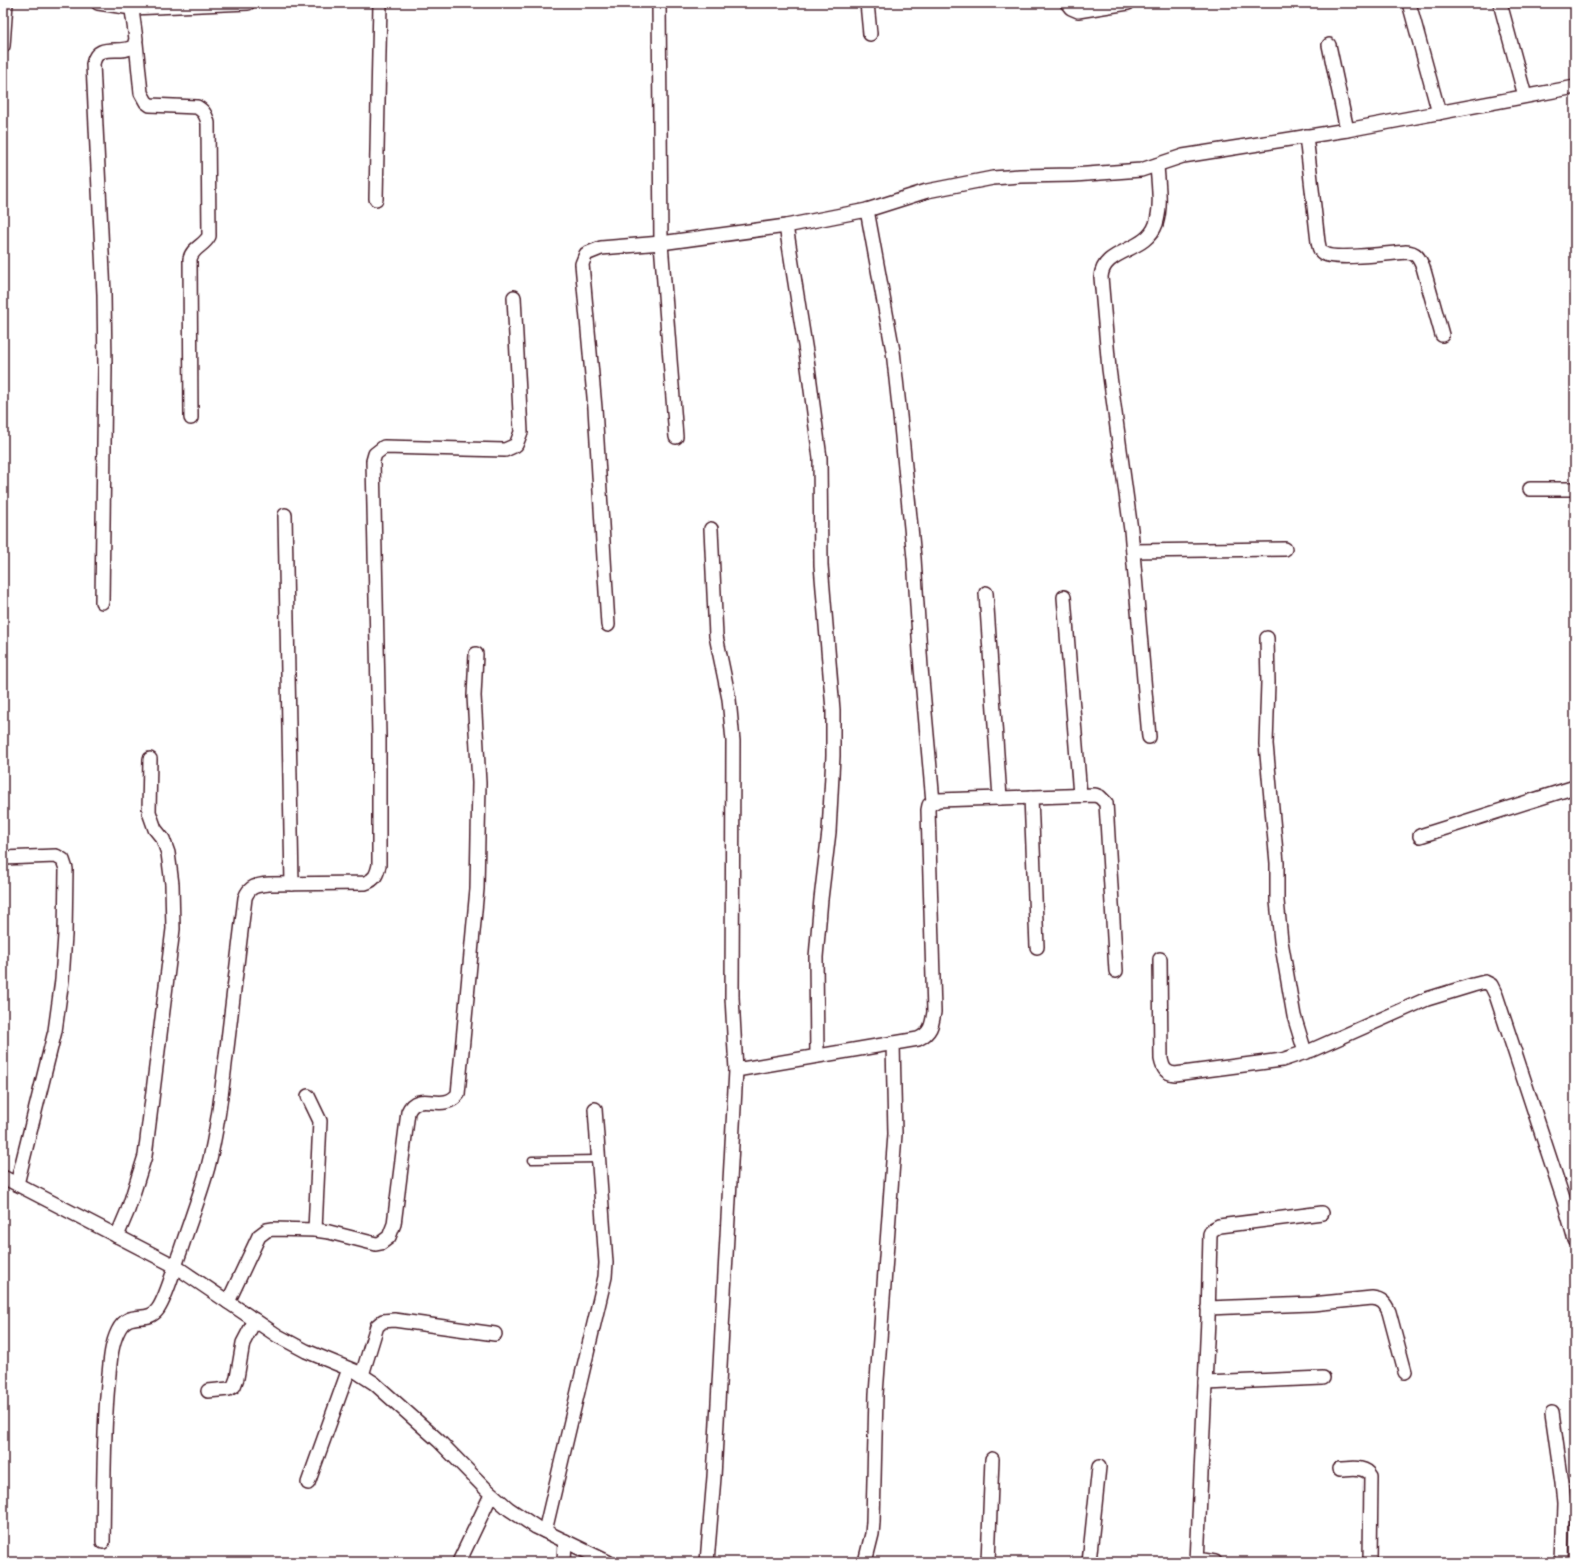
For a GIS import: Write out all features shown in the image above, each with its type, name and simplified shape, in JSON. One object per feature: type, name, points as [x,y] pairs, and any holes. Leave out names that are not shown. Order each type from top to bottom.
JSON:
[{"type":"street","points":[[3,40],[6,3]]},
{"type":"street","points":[[98,3],[131,5],[248,3]]},
{"type":"street","points":[[376,199],[380,3]]},
{"type":"street","points":[[659,3],[661,243],[676,437]]},
{"type":"street","points":[[867,3],[870,34]]},
{"type":"street","points":[[1067,3],[1071,8],[1078,11],[1128,3]]},
{"type":"street","points":[[1409,3],[1438,113]]},
{"type":"street","points":[[1500,3],[1525,96]]},
{"type":"street","points":[[131,5],[141,93],[146,102],[150,105],[197,106],[206,115],[208,123],[209,236],[204,243],[193,252],[190,259],[192,418]]},
{"type":"street","points":[[102,602],[105,367],[104,294],[93,64],[94,58],[102,51],[128,49],[136,43]]},
{"type":"street","points":[[1329,45],[1347,130]]},
{"type":"street","points":[[608,625],[595,408],[582,264],[586,254],[593,250],[616,246],[661,243],[786,226],[867,210],[927,191],[993,178],[1074,175],[1141,170],[1183,156],[1347,130],[1575,87]]},
{"type":"street","points":[[1306,136],[1318,242],[1321,252],[1339,257],[1406,252],[1415,254],[1420,258],[1423,267],[1442,336]]},
{"type":"street","points":[[1149,737],[1132,551],[1109,369],[1101,271],[1105,263],[1144,240],[1156,225],[1159,204],[1157,165]]},
{"type":"street","points":[[867,210],[893,351],[898,394],[914,558],[921,668],[933,802]]},
{"type":"street","points":[[786,226],[806,352],[820,458],[821,565],[833,710],[833,756],[829,832],[816,957],[817,1056]]},
{"type":"street","points":[[103,1542],[106,1412],[114,1340],[118,1331],[126,1320],[135,1317],[146,1317],[156,1312],[175,1266],[208,1168],[215,1138],[224,1075],[244,898],[247,892],[256,886],[365,883],[371,881],[377,873],[379,865],[379,736],[376,541],[373,461],[375,454],[384,447],[505,450],[516,445],[521,432],[514,297]]},
{"type":"street","points":[[1530,489],[1575,489]]},
{"type":"street","points":[[285,515],[292,884]]},
{"type":"street","points":[[706,1562],[714,1477],[736,1070],[732,997],[733,740],[729,699],[716,636],[711,529]]},
{"type":"street","points":[[1132,551],[1285,549]]},
{"type":"street","points":[[986,593],[1000,798]]},
{"type":"street","points":[[1064,597],[1080,796]]},
{"type":"street","points":[[1266,638],[1268,682],[1266,744],[1277,863],[1277,901],[1281,941],[1294,1016],[1305,1052]]},
{"type":"street","points":[[228,1302],[259,1236],[262,1233],[273,1229],[315,1230],[330,1232],[376,1244],[385,1241],[389,1237],[394,1224],[408,1112],[410,1107],[414,1103],[419,1102],[444,1104],[450,1102],[458,1094],[478,889],[479,783],[474,696],[476,654]]},
{"type":"street","points":[[117,1236],[128,1210],[145,1156],[173,924],[172,884],[167,849],[163,839],[154,829],[149,812],[150,760]]},
{"type":"street","points":[[1420,836],[1575,787]]},
{"type":"street","points":[[736,1070],[918,1039],[925,1036],[930,1031],[933,1018],[928,810],[929,805],[933,802],[944,799],[1100,796],[1106,803],[1116,971]]},
{"type":"street","points":[[1031,797],[1037,947]]},
{"type":"street","points":[[3,858],[56,856],[63,860],[66,869],[65,935],[62,980],[55,1031],[17,1184]]},
{"type":"street","points":[[1160,958],[1161,1059],[1165,1070],[1169,1074],[1282,1060],[1305,1052],[1427,999],[1485,982],[1491,985],[1562,1194],[1575,1240]]},
{"type":"street","points":[[865,1562],[872,1534],[873,1522],[876,1394],[895,1134],[893,1043]]},
{"type":"street","points":[[308,1096],[320,1121],[315,1230]]},
{"type":"street","points":[[545,1531],[605,1277],[606,1263],[595,1109]]},
{"type":"street","points":[[3,1177],[175,1266],[278,1336],[306,1351],[362,1375],[398,1403],[439,1441],[491,1495],[509,1509],[545,1531],[608,1562]]},
{"type":"street","points":[[1216,1562],[1197,1561],[1208,1308],[1209,1238],[1212,1230],[1219,1226],[1322,1213]]},
{"type":"street","points":[[1208,1308],[1286,1306],[1372,1298],[1380,1299],[1385,1304],[1389,1312],[1405,1372]]},
{"type":"street","points":[[208,1391],[229,1389],[234,1386],[237,1378],[243,1343],[255,1320]]},
{"type":"street","points":[[362,1375],[378,1326],[383,1321],[394,1320],[495,1334]]},
{"type":"street","points":[[308,1483],[349,1369]]},
{"type":"street","points":[[1205,1383],[1323,1378]]},
{"type":"street","points":[[1552,1413],[1564,1505],[1562,1562]]},
{"type":"street","points":[[988,1562],[992,1459]]},
{"type":"street","points":[[1089,1562],[1099,1467]]},
{"type":"street","points":[[1339,1469],[1365,1469],[1371,1476],[1370,1562]]},
{"type":"street","points":[[459,1562],[491,1495]]},
{"type":"street","points":[[564,1562],[565,1541]]},
{"type":"lane","points":[[532,1160],[598,1159]]}]
